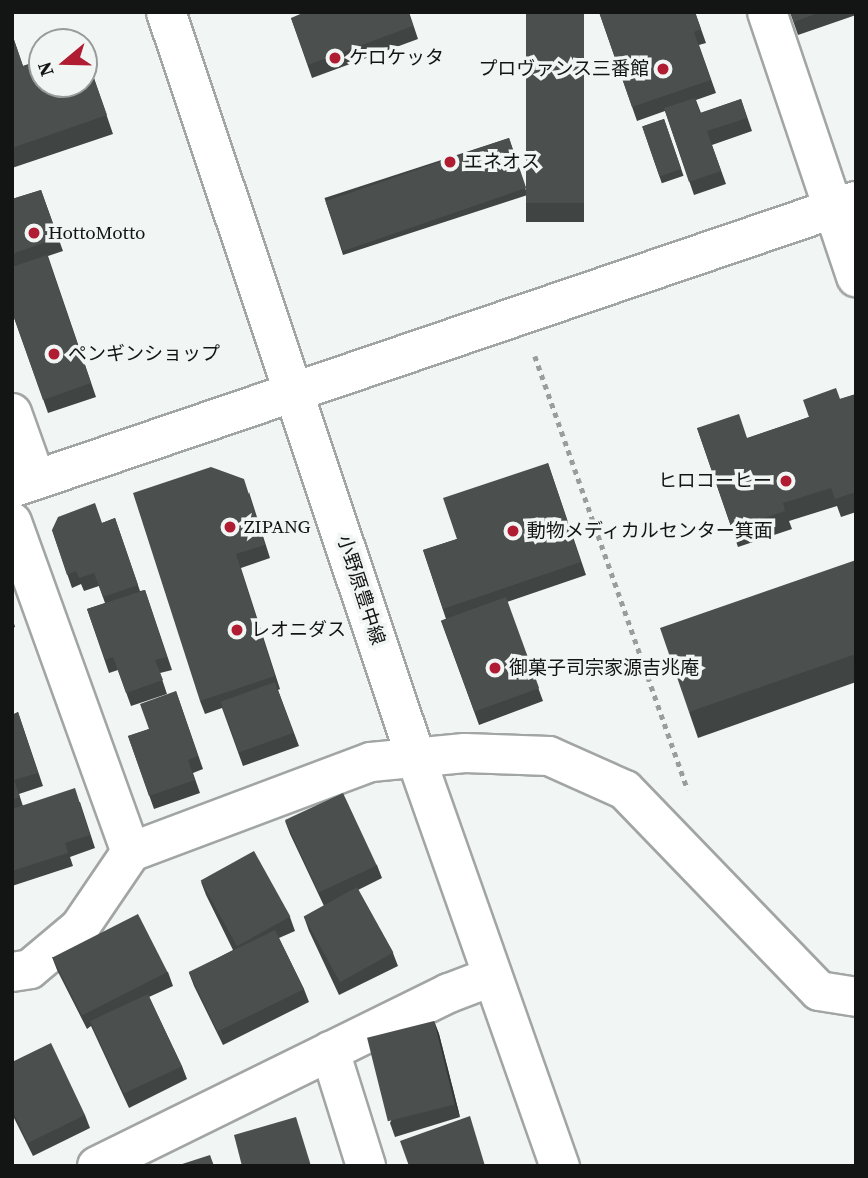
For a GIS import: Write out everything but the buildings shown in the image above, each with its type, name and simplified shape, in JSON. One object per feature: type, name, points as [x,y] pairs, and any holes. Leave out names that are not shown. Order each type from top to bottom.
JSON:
[{"type":"street","name":"小野原豊中線","points":[[166,12],[416,758],[491,977],[560,1166]]},
{"type":"street","points":[[767,12],[844,205],[856,276]]},
{"type":"street","points":[[12,413],[24,484],[844,205]]},
{"type":"street","points":[[12,522],[131,852]]},
{"type":"street","points":[[12,972],[30,968],[80,927],[131,852],[371,762],[464,753],[549,756],[625,790],[819,990],[856,997]]},
{"type":"street","points":[[102,1165],[330,1051],[491,977]]},
{"type":"street","points":[[330,1051],[366,1166]]},
{"type":"path","points":[[533,348],[689,795]]},
{"type":"place","name":"ケロケッタ","points":[[335,58]]},
{"type":"place","name":"プロヴァンス三番館","points":[[663,69]]},
{"type":"place","name":"エネオス","points":[[450,162]]},
{"type":"place","name":"HottoMotto","points":[[34,233]]},
{"type":"place","name":"ペンギンショップ","points":[[54,354]]},
{"type":"place","name":"ヒロコーヒー","points":[[786,481]]},
{"type":"place","name":"ZIPANG","points":[[230,527]]},
{"type":"place","name":"動物メディカルセンター箕面","points":[[513,531]]},
{"type":"place","name":"レオニダス","points":[[237,630]]},
{"type":"place","name":"御菓子司宗家源吉兆庵","points":[[495,668]]}]
